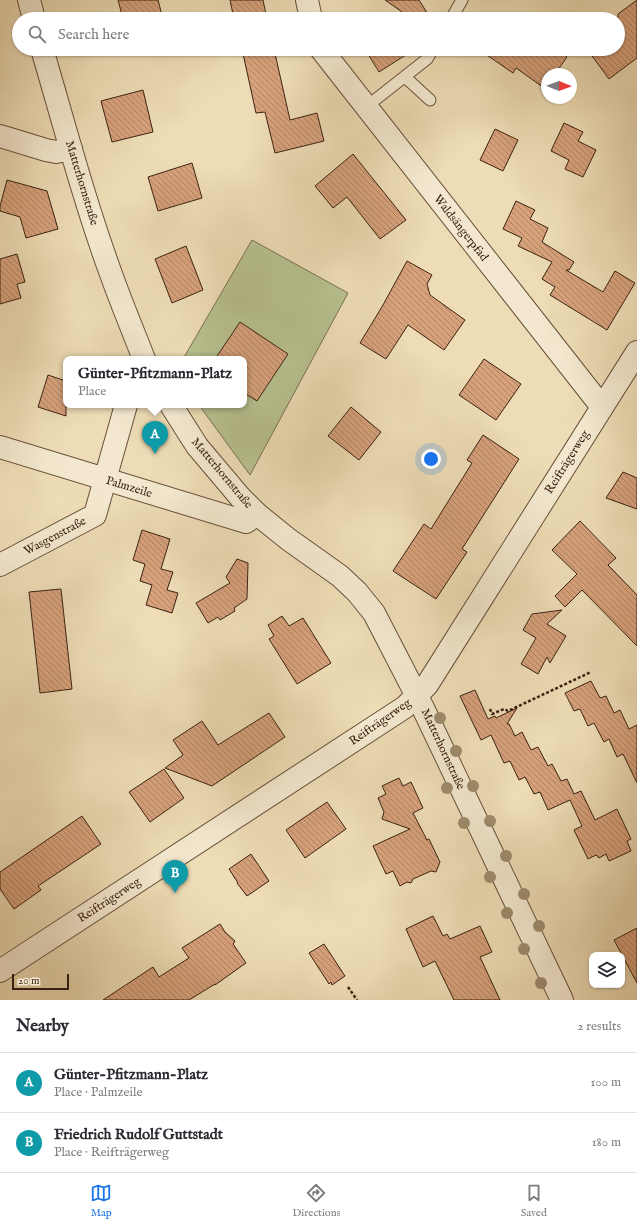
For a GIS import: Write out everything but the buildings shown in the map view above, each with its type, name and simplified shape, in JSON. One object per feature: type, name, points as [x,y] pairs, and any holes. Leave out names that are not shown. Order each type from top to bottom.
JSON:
[{"type":"street","points":[[28,0],[32,12]]},
{"type":"street","points":[[307,0],[310,12]]},
{"type":"street","name":"Matterhornstraße","points":[[44,56],[71,149],[111,274],[143,356]]},
{"type":"street","name":"Waldsängerpfad","points":[[326,56],[602,407]]},
{"type":"street","points":[[0,136],[56,152],[71,149]]},
{"type":"street","name":"Reifträgerweg","points":[[0,971],[405,707],[427,685],[637,352]]},
{"type":"street","name":"Wasgenstraße","points":[[0,566],[95,515],[125,408]]},
{"type":"street","name":"Matterhornstraße","points":[[173,408],[197,446],[235,492],[257,514],[340,576],[357,592],[374,613],[417,695],[562,1000]]},
{"type":"street","name":"Palmzeile","points":[[0,447],[246,522],[257,514]]},
{"type":"lane","points":[[455,12],[462,0]]},
{"type":"lane","points":[[366,107],[429,56]]},
{"type":"lane","points":[[405,77],[430,100]]},
{"type":"path","points":[[490,709],[492,714],[504,709],[508,711],[591,672]]},
{"type":"path","points":[[348,988],[357,1000]]},
{"type":"green space","points":[[252,240],[348,293],[250,475],[201,408],[247,408],[247,356],[185,356]]},
{"type":"place","name":"Günter-Pfitzmann-Platz","points":[[155,454]]},
{"type":"place","name":"Friedrich Rudolf Guttstadt","points":[[175,893]]}]
